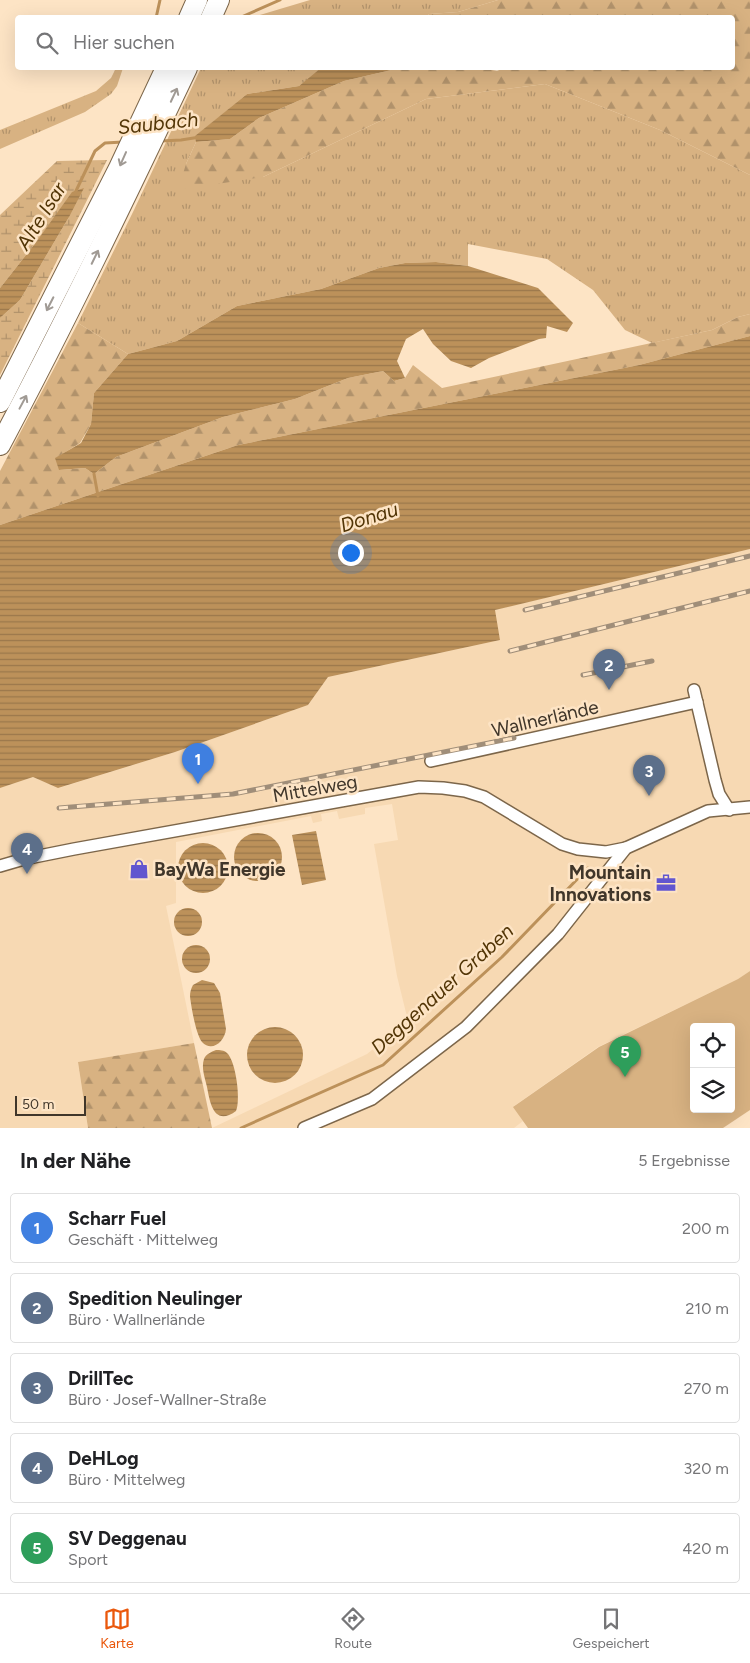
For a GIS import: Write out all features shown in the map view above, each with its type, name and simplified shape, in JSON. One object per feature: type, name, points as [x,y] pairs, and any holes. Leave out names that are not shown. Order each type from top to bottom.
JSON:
[{"type":"highway","points":[[190,15],[197,0]]},
{"type":"highway","points":[[212,15],[219,0]]},
{"type":"highway","points":[[0,402],[119,168],[165,70]]},
{"type":"highway","points":[[0,445],[28,393],[186,70]]},
{"type":"street","points":[[694,690],[719,794],[729,810]]},
{"type":"street","name":"Wallnerlände","points":[[431,761],[697,702]]},
{"type":"street","name":"Mittelweg","points":[[0,866],[24,858],[419,787],[465,791],[484,797],[562,844],[578,849],[606,852],[626,848]]},
{"type":"street","points":[[304,1128],[372,1099],[466,1027],[558,934],[626,848],[708,811],[750,807]]},
{"type":"shaded area","points":[[750,549],[750,971],[738,979],[598,1047],[514,1106],[523,1121],[514,1128],[212,1128],[367,1054],[408,1021],[397,976],[374,844],[398,840],[392,804],[365,808],[365,814],[339,819],[337,811],[321,814],[322,821],[313,823],[311,816],[176,842],[176,903],[166,906],[194,1043],[78,1062],[88,1128],[0,1128],[0,788],[33,777],[59,788],[175,752],[308,705],[328,677],[500,640],[494,610]]},
{"type":"green space","points":[[310,0],[498,0],[458,12],[428,15],[260,15]]},
{"type":"green space","points":[[498,0],[750,0],[750,175],[660,130],[545,84],[426,99],[263,177],[178,190],[186,164],[196,142],[230,139],[259,118],[344,81],[391,70],[735,70],[735,15],[428,15],[458,12]]},
{"type":"green space","points":[[115,70],[122,70],[117,86],[111,94],[85,112],[0,149],[0,130],[96,91],[111,78]]},
{"type":"green space","points":[[200,70],[321,70],[299,86],[247,94],[196,136],[196,142],[186,164],[263,177],[426,99],[545,84],[660,130],[750,175],[750,314],[738,317],[712,330],[652,343],[625,330],[593,290],[547,259],[468,244],[468,266],[436,262],[405,263],[379,268],[321,289],[237,306],[177,341],[128,354],[78,323]]},
{"type":"green space","points":[[107,160],[0,375],[0,318],[20,300],[69,217],[37,241],[0,288],[0,215],[57,161]]},
{"type":"green space","points":[[750,314],[750,336],[639,365],[238,445],[0,525],[0,471],[78,323],[128,354],[94,393],[91,424],[80,443],[56,458],[60,470],[85,468],[94,474],[116,457],[223,417],[295,399],[348,378],[383,371],[394,381],[405,378],[413,365],[442,388],[712,330],[738,317]]},
{"type":"green space","points":[[750,971],[750,1110],[723,1128],[528,1128],[513,1107],[599,1047],[738,979]]},
{"type":"green space","points":[[194,1043],[212,1128],[88,1128],[78,1062]]},
{"type":"water","points":[[319,70],[391,70],[344,81],[259,118],[230,139],[196,142],[195,136],[247,94],[299,86]]},
{"type":"water","points":[[84,188],[20,300],[0,318],[0,288],[72,192]]},
{"type":"water","points":[[436,262],[468,266],[538,288],[573,323],[567,332],[547,326],[546,338],[489,358],[471,368],[451,361],[433,344],[423,329],[406,339],[397,361],[405,378],[394,381],[383,371],[348,378],[295,399],[223,417],[116,457],[94,474],[85,468],[59,470],[55,458],[81,443],[91,424],[94,393],[128,354],[177,341],[237,306],[321,289],[379,268],[405,263]]},
{"type":"water","name":"Donau","points":[[750,336],[750,549],[495,610],[500,640],[328,677],[308,705],[175,752],[58,788],[33,777],[0,788],[0,525],[238,445],[639,365]]},
{"type":"water","points":[[316,831],[326,880],[302,885],[292,835]]},
{"type":"water","points":[[253,833],[263,833],[275,840],[282,852],[282,862],[275,874],[263,881],[253,881],[245,877],[238,870],[234,862],[234,852],[238,844],[245,837]]},
{"type":"water","points":[[198,843],[208,843],[221,850],[228,863],[228,873],[221,886],[208,893],[198,893],[189,889],[182,882],[178,873],[178,863],[182,854],[189,847]]},
{"type":"water","points":[[188,908],[198,912],[202,922],[198,932],[188,936],[178,932],[174,922],[178,912]]},
{"type":"water","points":[[196,945],[206,949],[210,959],[206,969],[196,973],[186,969],[182,959],[186,949]]},
{"type":"water","points":[[202,980],[214,983],[220,993],[226,1029],[221,1041],[214,1046],[206,1045],[202,1042],[191,1006],[190,992],[193,985]]},
{"type":"water","points":[[270,1027],[280,1027],[295,1035],[301,1044],[303,1055],[301,1066],[295,1075],[280,1083],[270,1083],[259,1078],[252,1071],[247,1060],[247,1050],[252,1039],[259,1032]]},
{"type":"water","points":[[216,1050],[225,1051],[230,1057],[238,1090],[236,1111],[223,1116],[218,1115],[214,1111],[203,1069],[205,1057]]},
{"type":"waterway","name":"Alte Isar","points":[[157,15],[160,0]]},
{"type":"waterway","points":[[246,15],[280,0]]},
{"type":"waterway","name":"Saubach","points":[[161,141],[200,137]]},
{"type":"waterway","name":"Alte Isar","points":[[75,193],[95,151],[105,143],[123,142]]},
{"type":"waterway","points":[[94,474],[98,496]]},
{"type":"waterway","name":"Deggenauer Graben","points":[[241,1128],[383,1065],[502,957],[588,868]]},
{"type":"railway","points":[[525,610],[750,556]]},
{"type":"railway","points":[[510,651],[750,591]]},
{"type":"railway","points":[[583,675],[652,661]]},
{"type":"railway","points":[[59,808],[233,794],[514,738]]},
{"type":"place","name":"Spedition Neulinger","points":[[609,690]]},
{"type":"place","name":"Scharr Fuel","points":[[198,784]]},
{"type":"place","name":"DrillTec","points":[[649,796]]},
{"type":"place","name":"BayWa Energie","points":[[139,869]]},
{"type":"place","name":"DeHLog","points":[[27,874]]},
{"type":"place","name":"Mountain Innovations","points":[[666,883]]},
{"type":"place","name":"SV Deggenau","points":[[625,1077]]}]
